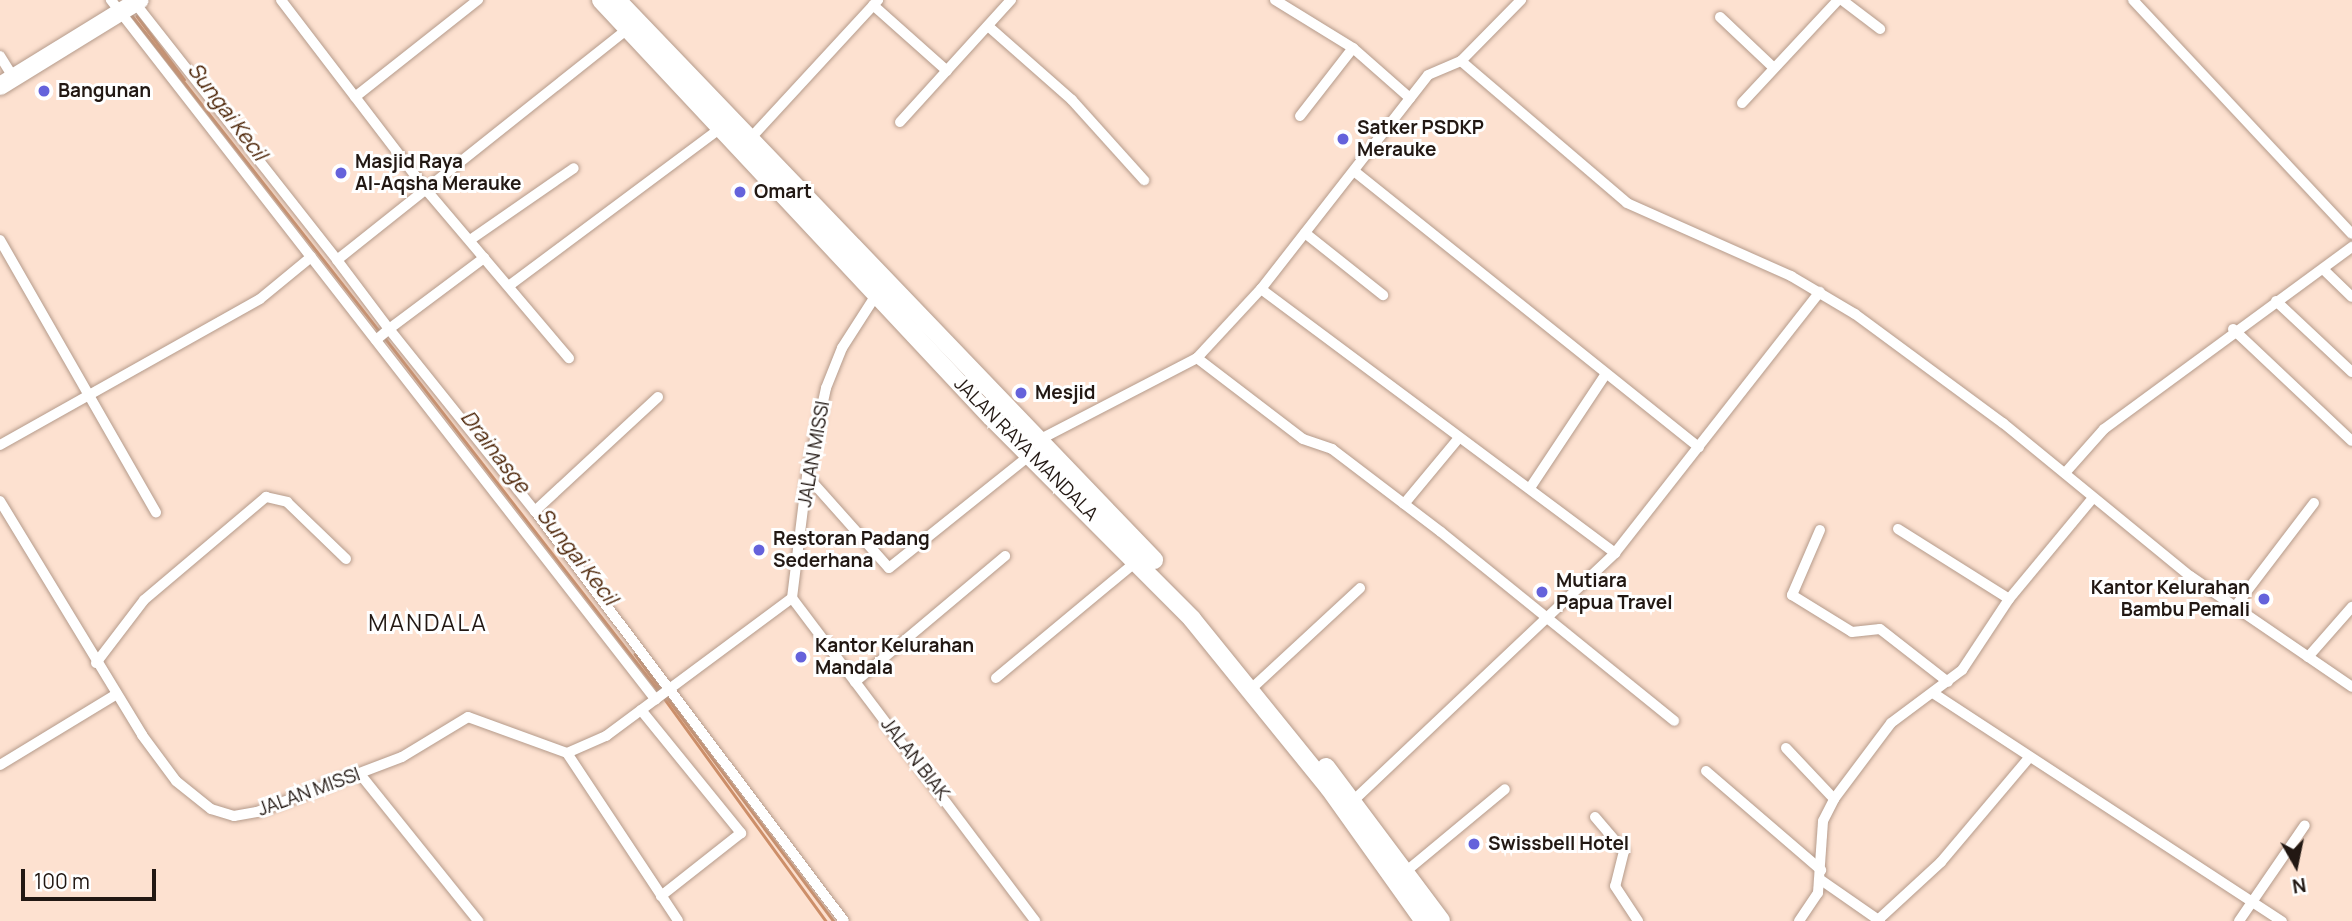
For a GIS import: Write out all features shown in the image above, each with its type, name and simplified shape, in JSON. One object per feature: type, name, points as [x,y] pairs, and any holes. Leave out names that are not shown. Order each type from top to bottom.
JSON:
[{"type":"highway","name":"JALAN RAYA MANDALA","points":[[601,0],[626,30],[708,109],[748,141],[1255,686],[1354,800],[1441,921]]},
{"type":"highway","name":"JALAN RAYA MANDALA","points":[[617,0],[708,109],[718,130],[876,295],[1032,448],[1162,568],[1255,686],[1418,919]]},
{"type":"highway","points":[[7,82],[126,5]]},
{"type":"street","points":[[281,0],[428,192],[510,285],[569,358]]},
{"type":"street","points":[[355,97],[478,0]]},
{"type":"street","points":[[900,122],[1011,0]]},
{"type":"street","points":[[1275,0],[1353,48],[1409,98]]},
{"type":"street","points":[[807,475],[889,568],[1032,448],[1197,358],[1261,289],[1409,98],[1434,70],[1461,61],[1521,0]]},
{"type":"street","points":[[1741,103],[1844,0],[1880,29]]},
{"type":"street","points":[[2133,0],[2352,234]]},
{"type":"street","points":[[748,141],[875,3],[947,71]]},
{"type":"street","points":[[126,5],[311,257],[383,334],[535,511],[665,693]]},
{"type":"street","points":[[126,5],[337,260],[383,334],[844,921]]},
{"type":"street","points":[[1720,17],[1774,68]]},
{"type":"street","points":[[988,26],[1072,100],[1144,180]]},
{"type":"street","points":[[337,260],[428,192],[626,30]]},
{"type":"street","points":[[1300,116],[1353,48]]},
{"type":"street","points":[[0,56],[7,82]]},
{"type":"street","points":[[1461,61],[1644,214],[1820,292],[1904,348],[2234,608],[2352,687]]},
{"type":"street","points":[[510,285],[718,130]]},
{"type":"street","points":[[470,240],[574,168]]},
{"type":"street","points":[[1354,171],[1605,375],[1699,447]]},
{"type":"street","points":[[1305,233],[1382,295]]},
{"type":"street","points":[[0,240],[156,512]]},
{"type":"street","points":[[2065,473],[2104,429],[2233,329],[2352,247]]},
{"type":"street","points":[[0,445],[260,299],[311,257]]},
{"type":"street","points":[[383,334],[484,258]]},
{"type":"street","points":[[2323,269],[2352,297]]},
{"type":"street","points":[[1261,289],[1458,439],[1530,488],[1615,553]]},
{"type":"street","points":[[1354,800],[1553,618],[1615,553],[1820,292]]},
{"type":"street","name":"JALAN MISSI","points":[[792,598],[807,475],[830,375],[876,295]]},
{"type":"street","points":[[2276,301],[2352,372]]},
{"type":"street","points":[[2233,329],[2352,441]]},
{"type":"street","points":[[1197,358],[1303,439],[1332,449],[1405,504],[1553,618],[1674,721]]},
{"type":"street","points":[[1530,488],[1605,375]]},
{"type":"street","points":[[535,511],[658,397]]},
{"type":"street","points":[[1405,504],[1458,439]]},
{"type":"street","points":[[96,663],[144,600],[266,497],[282,498],[346,559]]},
{"type":"street","points":[[1799,921],[1821,875],[1822,821],[1834,799],[1891,723],[1948,682],[1974,656],[2009,599],[2093,498]]},
{"type":"street","name":"JALAN MISSI","points":[[0,501],[115,695],[176,780],[225,815],[257,812],[360,774],[468,717],[566,753]]},
{"type":"street","points":[[2234,608],[2314,503]]},
{"type":"street","points":[[1898,529],[2009,599]]},
{"type":"street","points":[[1820,530],[1792,595],[1852,632],[1880,629],[1948,682]]},
{"type":"street","points":[[855,682],[1005,556]]},
{"type":"street","points":[[996,678],[1137,561]]},
{"type":"street","points":[[1255,686],[1360,588]]},
{"type":"street","points":[[678,921],[566,753],[599,740],[792,598]]},
{"type":"street","name":"JALAN BIAK","points":[[792,598],[1033,920]]},
{"type":"street","points":[[2308,657],[2352,607]]},
{"type":"street","points":[[1933,693],[2028,759],[2282,921]]},
{"type":"street","points":[[0,765],[115,695]]},
{"type":"street","points":[[641,710],[741,833],[661,896]]},
{"type":"street","points":[[1786,748],[1834,799]]},
{"type":"street","points":[[1706,771],[1821,875],[1879,920],[1941,862],[2028,759]]},
{"type":"street","points":[[360,774],[478,921]]},
{"type":"street","points":[[1404,873],[1505,789]]},
{"type":"street","points":[[1595,817],[1624,851],[1615,886],[1638,921]]},
{"type":"street","points":[[2239,921],[2305,825]]},
{"type":"waterway","name":"Sungai Kecil","points":[[130,13],[381,333]]},
{"type":"waterway","name":"Sungai Kecil","points":[[137,16],[184,79]]},
{"type":"waterway","name":"Sungai Kecil","points":[[385,338],[660,692]]},
{"type":"waterway","name":"Sungai Kecil","points":[[635,654],[662,691]]},
{"type":"waterway","name":"Sungai Kecil","points":[[666,696],[834,921]]},
{"type":"waterway","name":"Drainasge","points":[[664,698],[826,921]]},
{"type":"place","name":"Bangunan","points":[[44,91]]},
{"type":"place","name":"Satker PSDKP Merauke","points":[[1343,139]]},
{"type":"place","name":"Masjid Raya Al-Aqsha Merauke","points":[[341,173]]},
{"type":"place","name":"Omart","points":[[740,192]]},
{"type":"place","name":"Mesjid","points":[[1021,393]]},
{"type":"place","name":"Restoran Padang Sederhana","points":[[759,550]]},
{"type":"place","name":"Mutiara Papua Travel","points":[[1542,592]]},
{"type":"place","name":"Kantor Kelurahan Bambu Pemali","points":[[2264,599]]},
{"type":"place","name":"Kantor Kelurahan Mandala","points":[[801,657]]},
{"type":"place","name":"Swissbell Hotel","points":[[1474,844]]},
{"type":"district","name":"MANDALA","points":[[428,622]]}]
